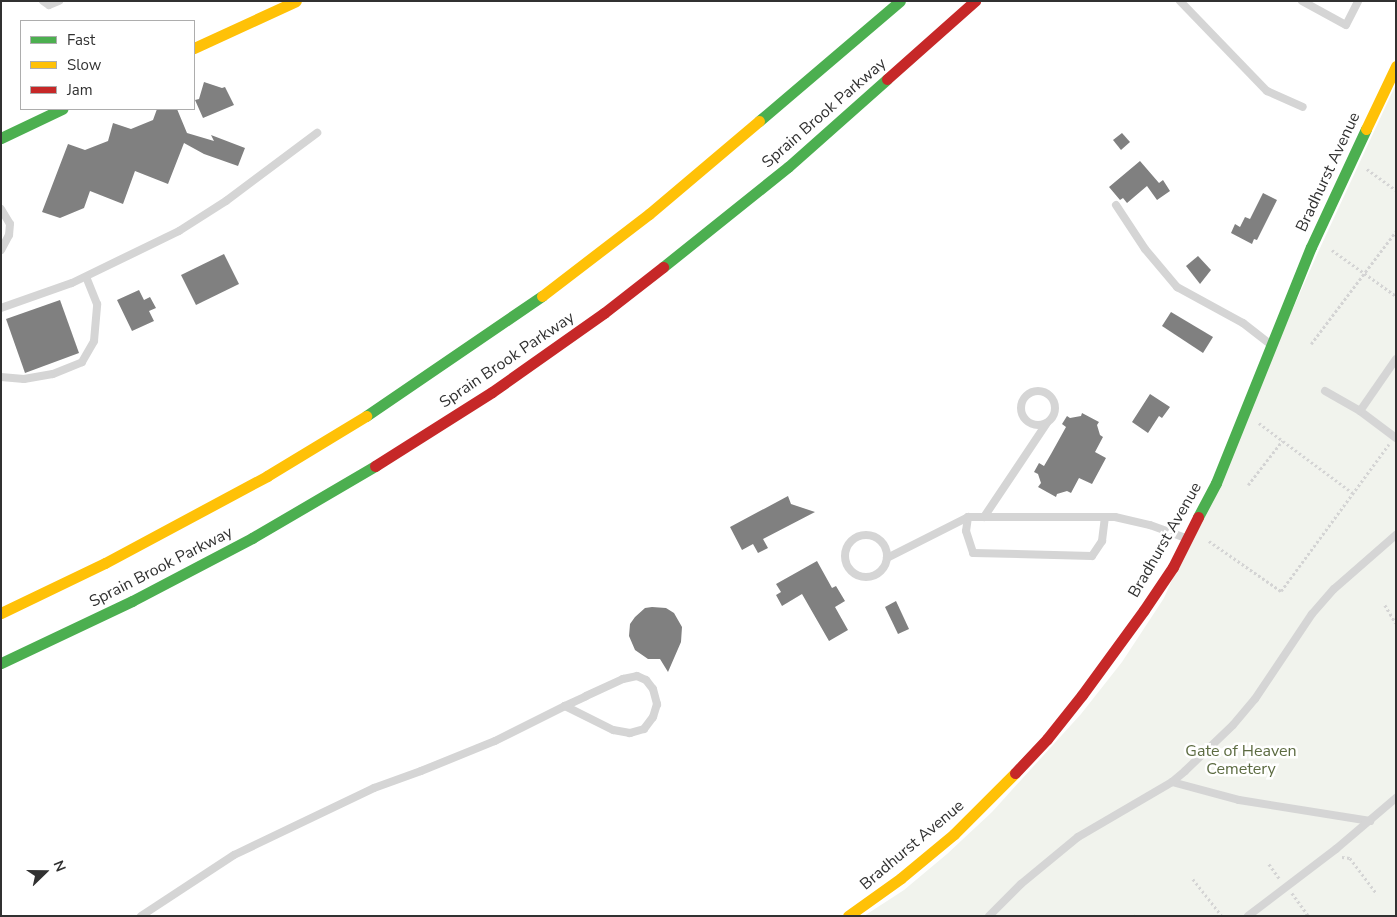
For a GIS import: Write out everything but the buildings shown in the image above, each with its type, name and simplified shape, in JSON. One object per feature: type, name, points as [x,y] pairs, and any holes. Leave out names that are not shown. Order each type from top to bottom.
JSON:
[{"type":"main road","points":[[195,48],[296,1]]},
{"type":"main road","name":"Sprain Brook Parkway","points":[[1,613],[105,563],[259,480],[385,404],[461,353],[547,292],[649,214],[900,1]]},
{"type":"main road","name":"Sprain Brook Parkway","points":[[1,663],[99,618],[236,546],[374,467],[492,392],[589,323],[715,227],[794,161],[975,1]]},
{"type":"main road","name":"Bradhurst Avenue","points":[[848,916],[902,878],[954,834],[999,790],[1047,739],[1144,610],[1188,539],[1220,475],[1332,199],[1396,66]]},
{"type":"main road","points":[[1,138],[60,110]]},
{"type":"lane","points":[[43,1],[49,6],[59,1]]},
{"type":"lane","points":[[1180,1],[1267,91],[1303,107]]},
{"type":"lane","points":[[1302,1],[1346,25],[1358,1]]},
{"type":"lane","points":[[1,308],[86,277],[179,231],[226,202],[317,134]]},
{"type":"lane","points":[[1116,205],[1145,249],[1177,287],[1243,323],[1271,346]]},
{"type":"lane","points":[[1,209],[10,224],[9,235],[1,250]]},
{"type":"lane","points":[[1,377],[24,379],[53,374],[82,362],[94,342],[97,304],[86,277]]},
{"type":"lane","points":[[1360,412],[1396,359]]},
{"type":"lane","points":[[984,517],[1047,423],[1055,409],[1052,399],[1039,391],[1028,394],[1022,404],[1023,415],[1030,423],[1036,425],[1047,423]]},
{"type":"lane","points":[[1325,391],[1360,412],[1395,437]]},
{"type":"lane","points":[[887,558],[884,545],[879,539],[866,535],[852,540],[845,552],[845,559],[851,571],[863,577],[870,577],[882,571],[887,558],[968,517],[1105,517],[1150,525],[1188,539]]},
{"type":"lane","points":[[968,517],[966,531],[973,553],[1092,556],[1102,542],[1105,517]]},
{"type":"lane","points":[[989,916],[1021,884],[1078,837],[1172,782],[1233,725],[1255,699],[1312,614],[1334,589],[1396,535]]},
{"type":"lane","points":[[141,916],[234,855],[374,788],[421,772],[496,741],[565,706],[623,679],[637,676],[646,680],[653,689],[657,704],[653,717],[644,729],[630,733],[613,730],[565,706]]},
{"type":"lane","points":[[1172,782],[1240,800],[1370,821]]},
{"type":"lane","points":[[1248,916],[1328,855],[1396,798]]},
{"type":"path","points":[[1366,170],[1396,190]]},
{"type":"path","points":[[1311,344],[1396,231]]},
{"type":"path","points":[[1332,250],[1396,296]]},
{"type":"path","points":[[1259,423],[1353,493]]},
{"type":"path","points":[[1209,540],[1281,590],[1395,437]]},
{"type":"path","points":[[1248,485],[1282,441]]},
{"type":"path","points":[[1385,605],[1396,623]]},
{"type":"path","points":[[1328,855],[1350,858],[1377,894]]},
{"type":"path","points":[[1269,864],[1309,916]]},
{"type":"path","points":[[1193,879],[1222,916]]},
{"type":"green space","name":"Gate of Heaven Cemetery","points":[[1396,84],[1396,916],[864,916],[904,890],[947,854],[992,812],[1081,714],[1122,662],[1164,598],[1320,248]]},
{"type":"traffic: fast","points":[[759,121],[900,1]]},
{"type":"traffic: fast","points":[[663,267],[788,167],[887,79]]},
{"type":"traffic: fast","points":[[1,138],[60,110]]},
{"type":"traffic: fast","points":[[1198,517],[1216,483],[1311,247],[1366,129]]},
{"type":"traffic: fast","points":[[366,416],[542,296]]},
{"type":"traffic: fast","points":[[1,663],[132,601],[252,538],[375,466]]},
{"type":"traffic: slow","points":[[195,48],[296,1]]},
{"type":"traffic: slow","points":[[1366,129],[1396,66]]},
{"type":"traffic: slow","points":[[542,296],[649,214],[759,121]]},
{"type":"traffic: slow","points":[[1,613],[105,563],[267,476],[366,416]]},
{"type":"traffic: slow","points":[[848,916],[901,878],[954,834],[1015,773]]},
{"type":"traffic: jam","points":[[887,79],[975,1]]},
{"type":"traffic: jam","points":[[375,466],[492,392],[604,313],[663,267]]},
{"type":"traffic: jam","points":[[1015,773],[1047,739],[1082,695],[1144,610],[1173,567],[1198,517]]}]
